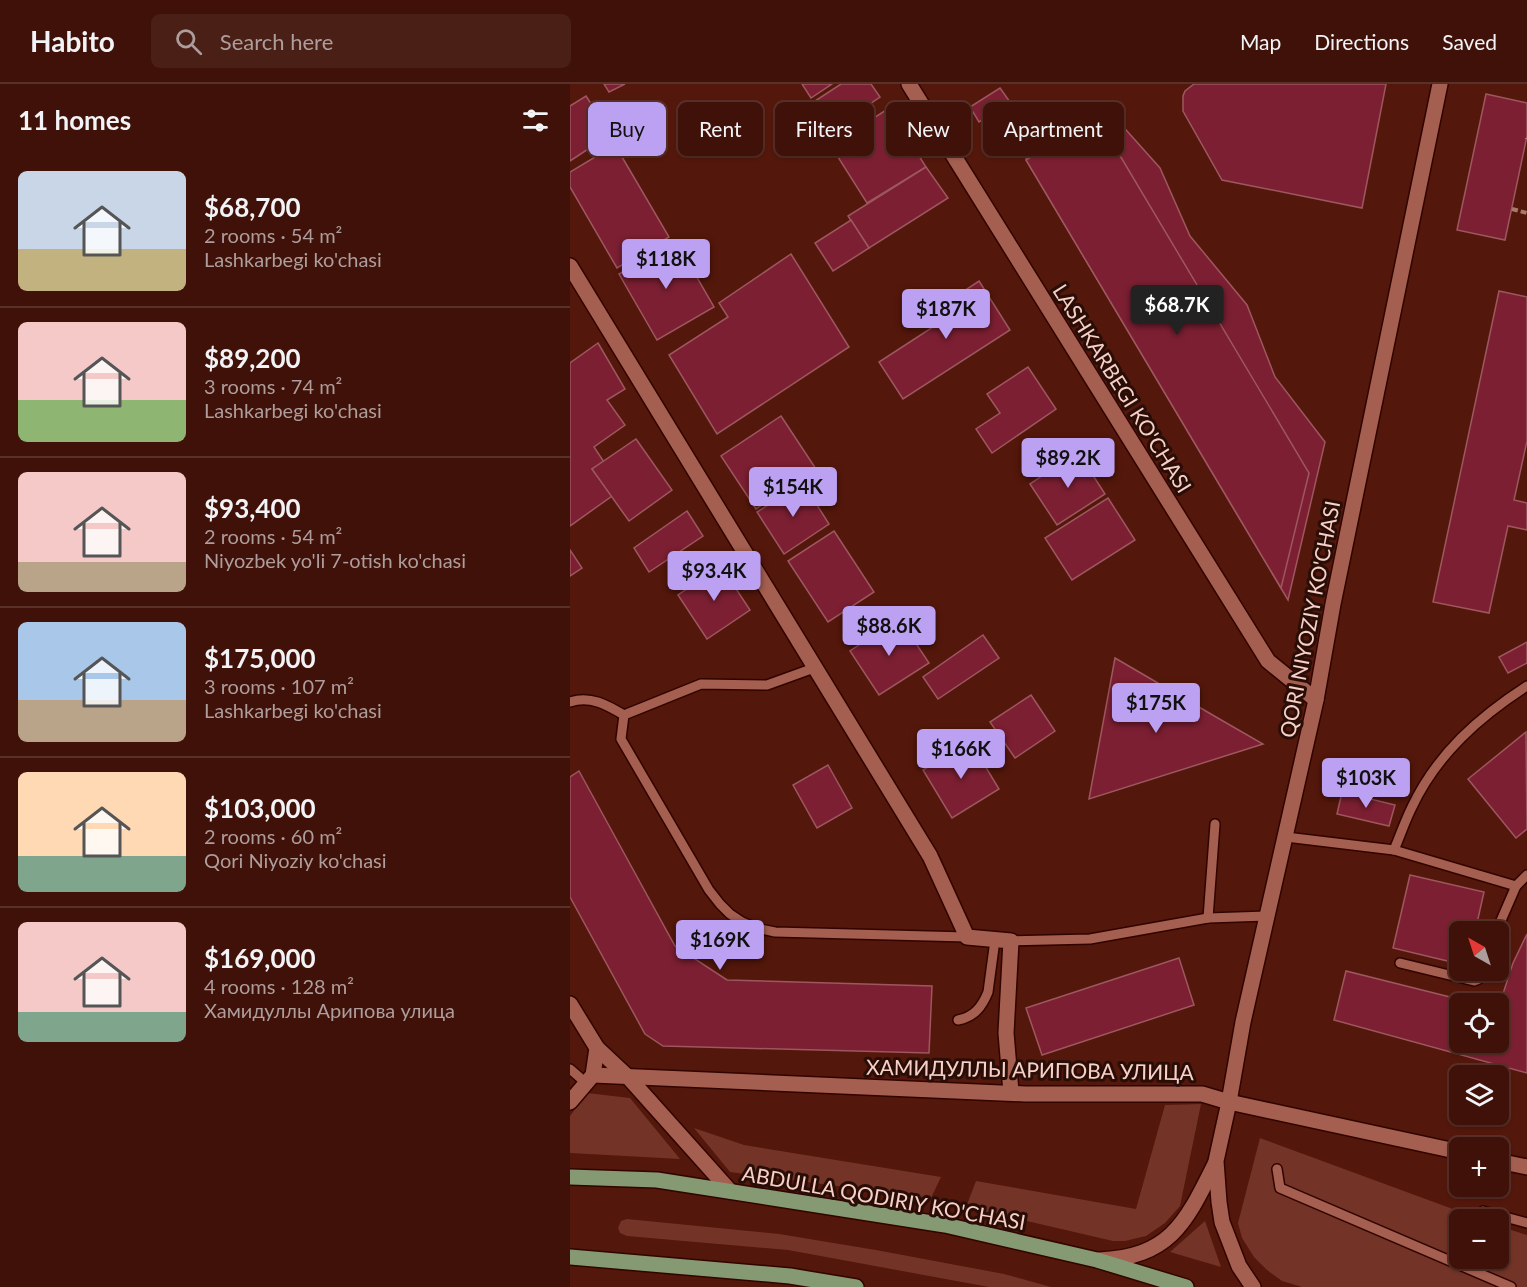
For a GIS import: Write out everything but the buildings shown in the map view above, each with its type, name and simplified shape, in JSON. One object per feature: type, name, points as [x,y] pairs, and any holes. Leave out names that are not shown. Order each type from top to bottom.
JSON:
[{"type":"main road","name":"ABDULLA QODIRIY KO'CHASI","points":[[570,1177],[657,1180],[945,1225],[1097,1260],[1186,1287]]},
{"type":"main road","points":[[570,1257],[641,1261],[790,1276],[856,1287]]},
{"type":"street","name":"LASHKARBEGI KO'CHASI","points":[[909,84],[1268,661],[1316,700]]},
{"type":"street","name":"QORI NIYOZIY KO'CHASI","points":[[1097,1260],[1123,1259],[1144,1252],[1170,1236],[1196,1202],[1216,1161],[1243,1022],[1316,700],[1338,581],[1440,84]]},
{"type":"street","points":[[570,267],[930,856],[967,936],[1011,941],[1006,1033],[1011,1092]]},
{"type":"street","points":[[570,1004],[597,1048],[629,1078],[730,1191]]},
{"type":"street","points":[[570,1102],[590,1079],[597,1048]]},
{"type":"street","name":"ХАМИДУЛЛЫ АРИПОВА УЛИЦА","points":[[590,1079],[629,1078],[1025,1094],[1202,1094],[1229,1102],[1449,1150]]},
{"type":"street","name":"QORI NIYOZIY KO'CHASI","points":[[1216,1161],[1218,1202],[1222,1222],[1239,1266],[1253,1287]]},
{"type":"street","points":[[1509,1163],[1527,1167]]},
{"type":"lane","points":[[624,715],[701,684],[767,685],[814,668]]},
{"type":"lane","points":[[1394,850],[1412,806],[1435,768],[1453,745],[1498,705],[1527,686]]},
{"type":"lane","points":[[570,702],[586,700],[603,703],[624,715]]},
{"type":"lane","points":[[624,715],[621,739],[710,890],[730,914],[756,928],[775,932],[967,936]]},
{"type":"lane","points":[[1208,918],[1215,824]]},
{"type":"lane","points":[[1286,837],[1394,850],[1516,886]]},
{"type":"lane","points":[[1501,921],[1516,886],[1527,875]]},
{"type":"lane","points":[[1011,941],[1090,939],[1208,918],[1267,916]]},
{"type":"lane","points":[[958,1020],[974,1014],[985,999],[995,940]]},
{"type":"lane","points":[[1400,963],[1449,975]]},
{"type":"lane","points":[[570,1069],[590,1079]]},
{"type":"lane","points":[[1277,1169],[1280,1188],[1510,1287]]},
{"type":"lane","points":[[1509,1218],[1527,1223]]},
{"type":"path","points":[[1512,209],[1527,213]]},
{"type":"shaded area","points":[[587,1093],[630,1098],[680,1159],[570,1153],[570,1116]]},
{"type":"shaded area","points":[[1201,1104],[1180,1206],[1165,1223],[1146,1236],[1113,1241],[966,1207],[976,1181],[1136,1209],[1165,1105]]},
{"type":"shaded area","points":[[694,1128],[744,1145],[941,1177],[931,1198],[730,1172]]},
{"type":"shaded area","points":[[1260,1138],[1453,1209],[1449,1209],[1449,1269],[1509,1269],[1509,1229],[1527,1235],[1527,1287],[1302,1287],[1282,1281],[1254,1257],[1242,1238],[1238,1223]]},
{"type":"shaded area","points":[[627,1219],[779,1234],[1004,1274],[1051,1287],[989,1287],[788,1250],[627,1236],[620,1233],[618,1228],[621,1221]]},
{"type":"shaded area","points":[[1205,1221],[1221,1267],[1170,1252]]}]
